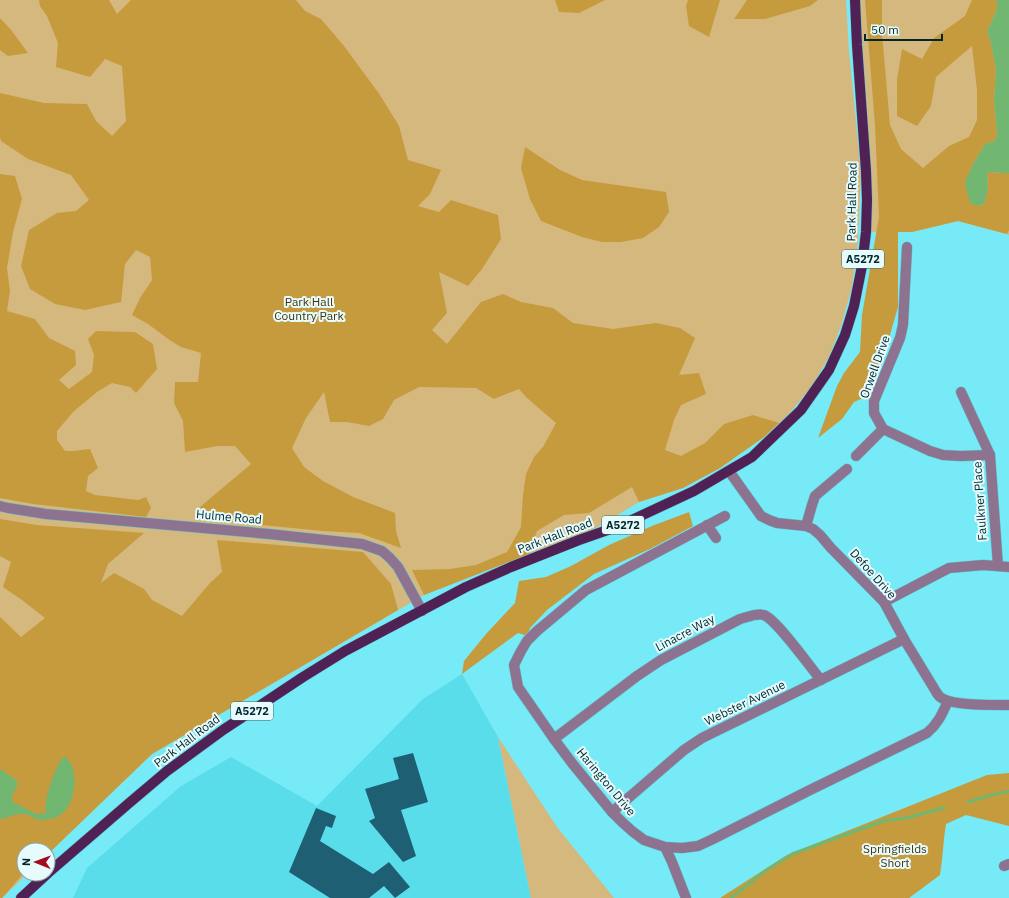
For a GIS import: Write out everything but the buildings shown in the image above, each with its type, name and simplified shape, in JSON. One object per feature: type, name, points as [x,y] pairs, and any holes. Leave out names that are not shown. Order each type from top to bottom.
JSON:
[{"type":"main road","name":"Park Hall Road","points":[[56,867],[167,771],[223,730],[345,651],[466,587],[579,540],[619,526],[694,491],[752,456],[801,410],[829,370],[845,335],[854,306],[862,266],[866,232],[867,200],[856,45],[855,0]]},
{"type":"main road","name":"Park Hall Road","points":[[21,898],[39,882]]},
{"type":"street","name":"Orwell Drive","points":[[883,429],[874,413],[874,401],[900,338],[903,325],[907,248]]},
{"type":"street","name":"Faulkner Place","points":[[961,392],[990,455],[998,566]]},
{"type":"street","points":[[856,456],[883,429],[930,451],[943,455],[990,455]]},
{"type":"street","points":[[806,526],[815,496],[846,469]]},
{"type":"street","name":"Defoe Drive","points":[[729,471],[761,516],[777,523],[806,526],[813,529],[884,602],[904,639],[935,690],[940,697],[948,701]]},
{"type":"street","name":"Hulme Road","points":[[0,506],[46,514],[362,544],[382,551],[390,558],[398,567],[422,611]]},
{"type":"street","name":"Harington Drive","points":[[726,516],[586,590],[527,641],[514,665],[518,687],[554,739],[612,812],[632,831],[644,840],[665,847],[682,848],[698,846],[924,734],[934,727],[948,701]]},
{"type":"street","points":[[707,526],[716,538]]},
{"type":"street","points":[[884,602],[949,568],[983,565],[1009,567]]},
{"type":"street","name":"Linacre Way","points":[[554,739],[637,676],[661,660],[740,620],[753,615],[759,614],[770,619],[786,636],[821,680]]},
{"type":"street","name":"Webster Avenue","points":[[612,812],[684,750],[702,738],[904,639]]},
{"type":"street","points":[[948,701],[965,704],[1009,705]]},
{"type":"street","points":[[665,847],[686,898]]},
{"type":"shaded area","points":[[997,0],[1009,0],[1009,173],[987,172],[988,189],[984,204],[978,206],[970,203],[965,182],[972,166],[985,144],[995,141],[997,133],[994,100],[996,69],[990,39],[987,32],[997,9]]},
{"type":"shaded area","points":[[462,674],[498,737],[531,898],[73,898],[87,868],[181,786],[231,757],[317,806],[423,699]]},
{"type":"shaded area","points":[[66,757],[73,768],[74,789],[71,801],[64,812],[58,817],[44,820],[24,814],[18,814],[0,819],[0,769],[16,780],[18,784],[12,796],[14,803],[33,813],[46,813],[46,800],[50,785],[62,758]]},
{"type":"green space","name":"Park Hall Country Park","points":[[0,0],[846,0],[849,51],[861,172],[858,242],[852,287],[841,326],[829,357],[810,389],[788,415],[764,437],[720,468],[683,488],[639,502],[596,528],[424,595],[152,754],[56,846],[56,842],[16,842],[16,882],[19,882],[2,898],[0,898]]},
{"type":"green space","points":[[39,0],[109,0],[117,14],[131,0],[296,0],[305,11],[321,19],[344,46],[380,95],[399,126],[408,160],[441,170],[430,194],[418,206],[439,212],[451,200],[498,215],[501,239],[482,269],[468,286],[439,272],[447,313],[432,330],[447,344],[481,302],[503,294],[521,302],[553,308],[573,323],[613,329],[656,323],[680,328],[695,338],[679,375],[699,373],[706,394],[681,405],[674,420],[665,450],[681,456],[705,443],[724,424],[753,415],[779,423],[764,437],[720,468],[683,488],[639,502],[632,487],[589,513],[564,515],[537,531],[529,554],[424,595],[412,570],[450,569],[476,565],[507,552],[521,527],[526,474],[534,457],[543,447],[556,423],[519,389],[494,399],[476,388],[419,387],[394,400],[383,419],[369,426],[347,422],[330,422],[324,392],[306,418],[292,448],[304,467],[323,481],[353,497],[395,513],[396,531],[401,548],[359,533],[209,520],[200,507],[251,464],[235,446],[217,446],[185,452],[183,421],[174,403],[175,382],[198,382],[201,353],[181,347],[148,324],[132,315],[140,298],[152,280],[150,257],[136,250],[125,264],[121,302],[85,310],[55,304],[30,289],[21,266],[29,230],[57,213],[76,211],[89,200],[71,175],[28,159],[1,141],[0,93],[44,103],[87,104],[96,121],[112,136],[126,121],[122,66],[105,59],[90,77],[56,67],[58,43],[47,16],[40,6]]},
{"type":"green space","points":[[555,0],[605,0],[579,13],[559,12]]},
{"type":"green space","points":[[688,0],[720,0],[709,37],[689,26],[686,6]]},
{"type":"green space","points":[[747,0],[818,0],[810,6],[765,19],[734,19]]},
{"type":"green space","points":[[855,0],[1009,0],[1009,235],[958,221],[912,232],[866,232]]},
{"type":"green space","points":[[865,0],[882,0],[882,33],[890,125],[901,149],[923,168],[949,146],[969,137],[977,120],[977,90],[972,46],[936,77],[931,106],[917,126],[897,116],[897,80],[902,49],[922,59],[934,38],[965,16],[972,0],[997,0],[997,9],[987,32],[990,39],[996,69],[994,100],[997,133],[995,141],[985,144],[972,166],[965,183],[978,206],[984,204],[988,189],[987,172],[1009,173],[1009,230],[1007,234],[958,221],[912,232],[898,232],[898,307],[885,352],[868,396],[854,402],[842,419],[818,438],[837,386],[844,373],[860,352],[862,315],[879,217],[875,125]]},
{"type":"green space","points":[[0,18],[12,31],[28,53],[8,56],[0,50]]},
{"type":"green space","points":[[525,147],[560,170],[582,180],[666,192],[669,212],[659,227],[643,238],[621,242],[602,242],[582,237],[541,221],[530,199],[521,168]]},
{"type":"green space","points":[[0,174],[15,176],[22,199],[13,232],[7,268],[10,291],[7,311],[35,319],[49,338],[75,351],[76,365],[59,380],[69,389],[92,372],[94,355],[88,339],[96,331],[135,332],[153,344],[157,369],[136,393],[130,387],[112,383],[97,392],[73,412],[57,431],[57,440],[65,451],[90,449],[98,468],[88,476],[86,491],[95,495],[138,500],[146,497],[151,508],[146,517],[33,504],[0,498]]},
{"type":"green space","points":[[689,512],[693,526],[650,549],[594,574],[547,610],[530,628],[527,636],[518,633],[462,674],[464,661],[486,634],[515,603],[519,581],[546,577],[571,566],[609,545]]},
{"type":"green space","points":[[0,519],[37,525],[144,533],[108,564],[101,583],[114,573],[144,589],[152,600],[182,616],[210,583],[222,572],[217,540],[363,552],[391,584],[398,610],[152,754],[56,846],[56,842],[16,842],[16,882],[2,898],[0,898],[0,617],[21,637],[45,618],[3,587],[11,562],[0,556]]},
{"type":"green space","points":[[498,737],[557,827],[614,898],[531,898]]},
{"type":"green space","name":"Springfields Short","points":[[1009,773],[1009,826],[966,815],[946,824],[940,875],[909,898],[720,898],[787,855],[987,775]]},
{"type":"waterway","points":[[968,802],[1009,791]]},
{"type":"waterway","points":[[731,898],[765,871],[792,854],[883,821],[906,818],[944,808]]}]
